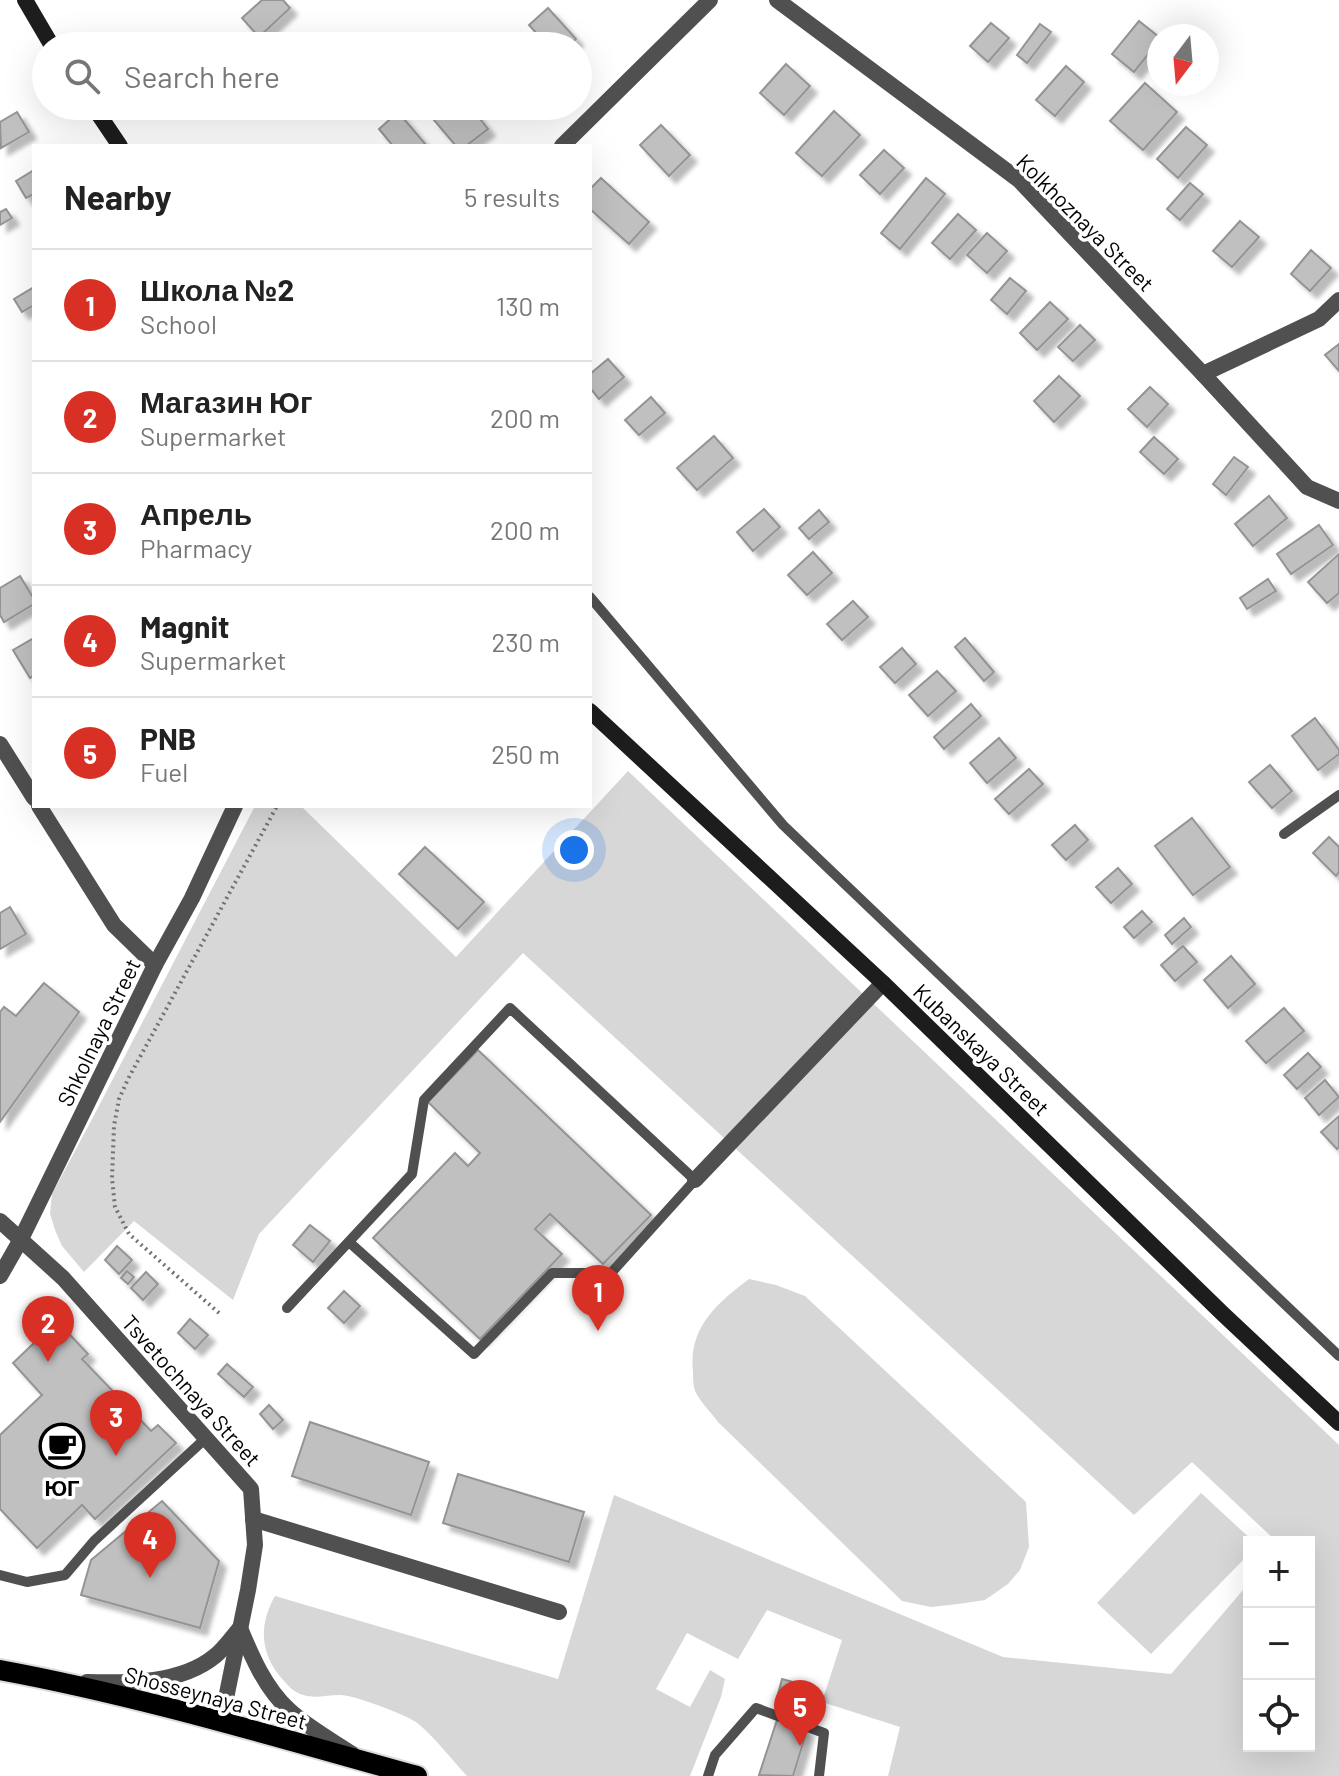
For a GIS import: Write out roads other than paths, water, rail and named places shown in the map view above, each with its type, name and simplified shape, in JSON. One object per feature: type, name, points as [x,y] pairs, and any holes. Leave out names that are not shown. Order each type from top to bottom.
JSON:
[{"type":"main road","points":[[25,0],[44,32]]},
{"type":"main road","points":[[102,120],[119,144]]},
{"type":"main road","name":"Kubanskaya Street","points":[[592,713],[883,983],[1339,1423]]},
{"type":"main road","name":"Shosseynaya Street","points":[[0,1670],[62,1681],[417,1776]]},
{"type":"street","points":[[592,116],[710,0]]},
{"type":"street","name":"Kolkhoznaya Street","points":[[777,0],[1019,180],[1307,487],[1339,501]]},
{"type":"street","points":[[564,144],[588,120]]},
{"type":"street","points":[[1203,374],[1319,319],[1339,300]]},
{"type":"street","points":[[0,744],[32,795]]},
{"type":"street","points":[[40,808],[114,925],[155,965]]},
{"type":"street","name":"Shkolnaya Street","points":[[0,1276],[155,965],[192,898],[234,808]]},
{"type":"street","points":[[695,1180],[883,983]]},
{"type":"street","name":"Tsvetochnaya Street","points":[[0,1221],[63,1278],[251,1489],[255,1545],[221,1723]]},
{"type":"street","points":[[253,1519],[559,1612]]},
{"type":"street","points":[[62,1681],[124,1683],[192,1670],[216,1655],[240,1628],[252,1659],[268,1686],[288,1709],[362,1761]]},
{"type":"lane","points":[[592,599],[783,825],[1339,1356]]},
{"type":"lane","points":[[1284,834],[1339,795]]},
{"type":"lane","points":[[287,1308],[412,1174],[424,1100],[510,1008],[695,1180],[611,1273],[552,1273],[474,1354],[349,1242]]},
{"type":"lane","points":[[0,1575],[27,1582],[65,1575],[94,1541],[206,1438]]},
{"type":"lane","points":[[708,1776],[715,1755],[756,1708],[824,1733],[819,1776]]},
{"type":"place","name":"Школа №2","points":[[598,1331]]},
{"type":"place","name":"Магазин Юг","points":[[48,1362]]},
{"type":"place","name":"ЮГ","points":[[62,1446]]},
{"type":"place","name":"Апрель","points":[[116,1456]]},
{"type":"place","name":"Magnit","points":[[150,1578]]},
{"type":"place","name":"PNB","points":[[800,1746]]}]
